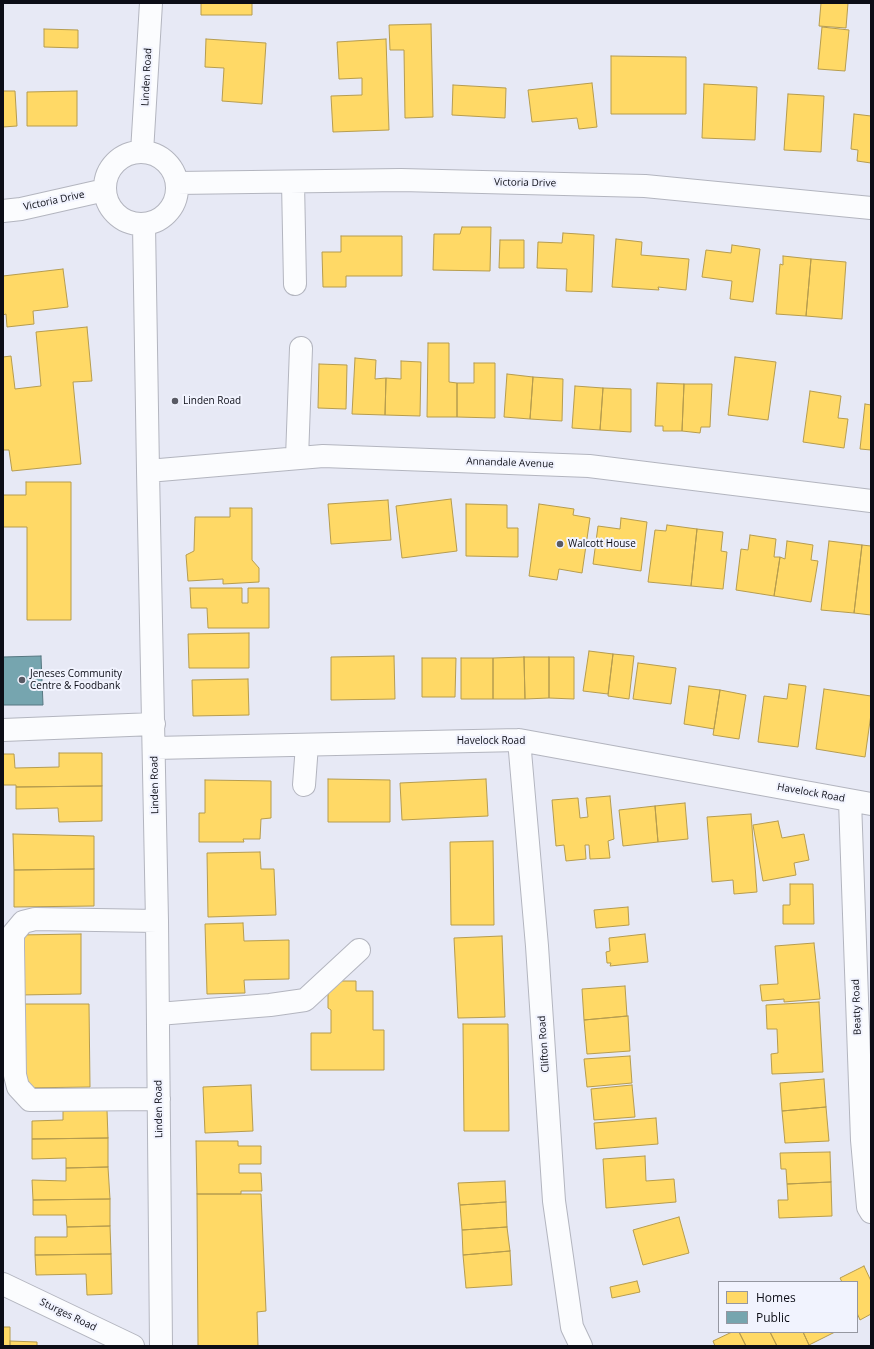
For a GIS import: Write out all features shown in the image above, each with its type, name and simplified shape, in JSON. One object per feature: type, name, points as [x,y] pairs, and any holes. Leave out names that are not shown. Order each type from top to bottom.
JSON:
[{"type":"street","name":"Linden Road","points":[[142,152],[151,3]]},
{"type":"street","points":[[142,152],[155,154],[165,161],[173,170],[177,182],[177,194],[173,206],[166,215],[156,222],[144,225],[133,224],[122,219],[113,212],[107,202],[105,190],[106,178],[111,168],[119,159],[130,153],[142,152]]},
{"type":"street","name":"Victoria Drive","points":[[177,182],[401,180],[645,186],[871,208]]},
{"type":"street","points":[[293,182],[295,284]]},
{"type":"street","name":"Victoria Drive","points":[[3,211],[20,209],[105,190]]},
{"type":"street","name":"Linden Road","points":[[144,225],[157,921],[161,1346]]},
{"type":"street","points":[[297,458],[301,348]]},
{"type":"street","name":"Annandale Avenue","points":[[148,471],[323,456],[589,466],[871,501]]},
{"type":"street","points":[[3,730],[154,724]]},
{"type":"street","name":"Havelock Road","points":[[154,748],[520,740],[861,802]]},
{"type":"street","name":"Clifton Road","points":[[520,740],[537,946],[554,1200],[572,1327],[582,1346]]},
{"type":"street","points":[[304,785],[307,745]]},
{"type":"street","name":"Beatty Road","points":[[861,802],[862,1140],[868,1207],[871,1212]]},
{"type":"street","points":[[157,921],[35,919],[22,922],[13,934],[13,947],[15,1075],[18,1087],[30,1100],[159,1099]]},
{"type":"street","points":[[158,1014],[270,1005],[305,1000],[359,950]]},
{"type":"street","name":"Sturges Road","points":[[3,1284],[133,1346]]},
{"type":"building: Homes","points":[[201,3],[252,3],[252,15],[201,15]]},
{"type":"building: Homes","points":[[821,3],[848,3],[846,28],[819,26]]},
{"type":"building: Homes","points":[[431,24],[433,117],[405,118],[404,50],[390,50],[389,25]]},
{"type":"building: Homes","points":[[822,27],[849,30],[845,71],[818,69]]},
{"type":"building: Homes","points":[[44,29],[78,30],[78,48],[44,47]]},
{"type":"building: Homes","points":[[206,39],[266,43],[262,104],[222,101],[224,68],[205,67]]},
{"type":"building: Homes","points":[[386,39],[389,130],[333,132],[331,96],[362,95],[362,78],[339,79],[337,42]]},
{"type":"building: Homes","points":[[611,56],[686,57],[686,114],[611,114]]},
{"type":"building: Homes","points":[[592,83],[597,127],[579,129],[577,118],[532,122],[528,90]]},
{"type":"building: Homes","points":[[704,84],[757,87],[755,140],[702,138]]},
{"type":"building: Homes","points":[[453,85],[506,88],[505,118],[452,115]]},
{"type":"building: Homes","points":[[3,91],[15,91],[17,126],[3,127]]},
{"type":"building: Homes","points":[[77,91],[77,126],[27,126],[27,92]]},
{"type":"building: Homes","points":[[788,94],[824,96],[821,152],[784,150]]},
{"type":"building: Homes","points":[[854,114],[871,116],[871,163],[857,161],[858,150],[851,149]]},
{"type":"building: Homes","points":[[462,227],[491,227],[490,271],[433,270],[434,234],[460,234]]},
{"type":"building: Homes","points":[[563,233],[594,235],[592,292],[566,291],[567,269],[537,268],[538,242],[562,243]]},
{"type":"building: Homes","points":[[341,236],[402,236],[402,276],[346,276],[346,287],[323,287],[322,252],[341,252]]},
{"type":"building: Homes","points":[[616,239],[642,242],[641,255],[689,259],[686,290],[658,287],[659,290],[612,287]]},
{"type":"building: Homes","points":[[500,240],[524,240],[524,268],[499,268]]},
{"type":"building: Homes","points":[[732,245],[760,249],[753,302],[730,299],[732,281],[702,277],[706,250],[731,253]]},
{"type":"building: Homes","points":[[783,256],[811,259],[806,316],[776,314],[780,264],[783,265]]},
{"type":"building: Homes","points":[[811,259],[846,262],[842,319],[806,316]]},
{"type":"building: Homes","points":[[63,269],[68,307],[33,311],[34,324],[7,327],[6,314],[3,315],[3,276]]},
{"type":"building: Homes","points":[[87,327],[92,381],[73,382],[81,464],[12,471],[9,450],[3,450],[3,357],[11,356],[15,389],[41,386],[36,332]]},
{"type":"building: Homes","points":[[428,343],[449,343],[449,382],[457,383],[457,417],[427,417]]},
{"type":"building: Homes","points":[[735,357],[776,362],[768,420],[728,415]]},
{"type":"building: Homes","points":[[355,358],[376,360],[375,379],[386,378],[385,415],[352,414]]},
{"type":"building: Homes","points":[[401,361],[421,362],[420,416],[385,415],[386,378],[401,379]]},
{"type":"building: Homes","points":[[474,363],[495,363],[495,418],[457,417],[457,383],[474,383]]},
{"type":"building: Homes","points":[[319,364],[347,365],[346,409],[318,408]]},
{"type":"building: Homes","points":[[507,374],[533,377],[530,419],[504,417]]},
{"type":"building: Homes","points":[[533,377],[563,379],[562,421],[530,419]]},
{"type":"building: Homes","points":[[657,383],[684,384],[682,431],[663,431],[663,426],[655,426]]},
{"type":"building: Homes","points":[[684,384],[712,384],[710,427],[701,427],[700,433],[682,431]]},
{"type":"building: Homes","points":[[575,386],[603,388],[600,430],[572,428]]},
{"type":"building: Homes","points":[[603,388],[631,389],[631,432],[600,430]]},
{"type":"building: Homes","points":[[810,391],[841,396],[838,418],[848,419],[844,448],[803,442]]},
{"type":"building: Homes","points":[[865,404],[871,405],[871,450],[860,449]]},
{"type":"building: Homes","points":[[26,482],[71,482],[71,620],[27,620],[27,527],[3,527],[3,495],[26,495]]},
{"type":"building: Homes","points":[[451,499],[457,551],[402,558],[396,506]]},
{"type":"building: Homes","points":[[388,500],[391,540],[331,544],[328,504]]},
{"type":"building: Homes","points":[[466,504],[507,505],[507,528],[518,528],[518,557],[466,556]]},
{"type":"building: Homes","name":"Walcott House","points":[[539,504],[574,509],[573,515],[590,518],[582,573],[559,569],[557,580],[529,576]]},
{"type":"building: Homes","points":[[230,508],[252,508],[252,560],[259,568],[259,582],[223,584],[223,579],[188,581],[186,555],[194,551],[195,517],[230,517]]},
{"type":"building: Homes","points":[[621,518],[647,522],[641,571],[593,564],[598,526],[620,529]]},
{"type":"building: Homes","points":[[667,525],[697,529],[691,586],[648,582],[655,530],[666,531]]},
{"type":"building: Homes","points":[[697,529],[723,532],[721,551],[727,552],[723,589],[691,586]]},
{"type":"building: Homes","points":[[750,535],[776,539],[774,557],[780,557],[774,596],[736,590],[741,549],[748,550]]},
{"type":"building: Homes","points":[[787,541],[813,545],[811,560],[818,561],[811,602],[774,596],[780,557],[785,559]]},
{"type":"building: Homes","points":[[829,541],[862,545],[854,613],[821,610]]},
{"type":"building: Homes","points":[[862,545],[871,546],[871,615],[854,613]]},
{"type":"building: Homes","points":[[190,588],[242,588],[242,603],[248,603],[248,588],[269,588],[269,628],[208,628],[207,608],[191,608]]},
{"type":"building: Homes","points":[[249,633],[249,668],[189,668],[188,634]]},
{"type":"building: Homes","points":[[589,651],[613,654],[608,694],[583,691]]},
{"type":"building: Homes","points":[[613,654],[634,656],[629,699],[608,696]]},
{"type":"building: Homes","points":[[394,656],[395,699],[331,700],[331,657]]},
{"type":"building: Homes","points":[[524,657],[549,657],[549,698],[525,699]]},
{"type":"building: Homes","points":[[524,657],[525,699],[493,699],[493,658]]},
{"type":"building: Homes","points":[[549,657],[574,657],[574,699],[549,698]]},
{"type":"building: Homes","points":[[422,658],[456,658],[455,697],[422,697]]},
{"type":"building: Homes","points":[[461,658],[493,658],[493,699],[461,699]]},
{"type":"building: Homes","points":[[638,663],[676,668],[671,704],[633,699]]},
{"type":"building: Homes","points":[[248,679],[249,715],[193,716],[192,680]]},
{"type":"building: Homes","points":[[789,684],[806,686],[798,747],[758,742],[764,696],[787,699]]},
{"type":"building: Homes","points":[[689,686],[720,690],[714,729],[684,724]]},
{"type":"building: Homes","points":[[824,689],[871,696],[871,714],[865,757],[816,749]]},
{"type":"building: Homes","points":[[720,690],[746,695],[739,739],[713,735]]},
{"type":"building: Homes","points":[[59,753],[102,753],[102,786],[16,787],[16,785],[3,785],[3,754],[14,754],[15,768],[59,767]]},
{"type":"building: Homes","points":[[328,779],[390,780],[390,822],[328,822]]},
{"type":"building: Homes","points":[[486,779],[488,816],[402,820],[400,783]]},
{"type":"building: Homes","points":[[205,780],[271,781],[271,818],[261,819],[260,839],[243,839],[244,842],[199,842],[199,813],[205,813]]},
{"type":"building: Homes","points":[[102,786],[102,821],[59,822],[58,808],[16,809],[16,787]]},
{"type":"building: Homes","points":[[610,796],[614,839],[608,841],[610,858],[590,859],[589,845],[585,845],[586,859],[566,861],[564,845],[556,846],[552,800],[578,798],[580,818],[588,817],[586,798]]},
{"type":"building: Homes","points":[[685,803],[688,839],[658,842],[655,806]]},
{"type":"building: Homes","points":[[655,806],[658,842],[623,846],[619,810]]},
{"type":"building: Homes","points":[[751,814],[757,892],[734,894],[733,880],[712,882],[707,817]]},
{"type":"building: Homes","points":[[778,821],[782,838],[804,834],[809,860],[794,863],[796,875],[763,881],[753,825]]},
{"type":"building: Homes","points":[[13,834],[94,836],[94,869],[14,870]]},
{"type":"building: Homes","points":[[493,841],[494,925],[451,925],[450,842]]},
{"type":"building: Homes","points":[[260,852],[261,869],[274,869],[276,915],[208,917],[207,853]]},
{"type":"building: Homes","points":[[94,869],[94,906],[14,907],[14,870]]},
{"type":"building: Homes","points":[[790,884],[813,884],[814,924],[783,924],[783,905],[790,905]]},
{"type":"building: Homes","points":[[628,907],[629,925],[596,928],[594,910]]},
{"type":"building: Homes","points":[[243,923],[244,941],[289,940],[289,979],[244,980],[245,993],[207,994],[205,924]]},
{"type":"building: Homes","points":[[81,934],[81,994],[19,995],[18,935]]},
{"type":"building: Homes","points":[[645,934],[648,962],[610,966],[611,963],[607,963],[606,952],[610,951],[609,938]]},
{"type":"building: Homes","points":[[502,936],[505,1017],[458,1018],[454,938]]},
{"type":"building: Homes","points":[[814,943],[820,999],[784,1002],[784,999],[762,1001],[760,985],[778,984],[775,946]]},
{"type":"building: Homes","points":[[331,981],[356,981],[356,991],[373,991],[373,1030],[384,1030],[384,1070],[311,1070],[311,1033],[331,1033],[331,1010],[328,1008],[328,990]]},
{"type":"building: Homes","points":[[625,986],[627,1016],[584,1020],[582,989]]},
{"type":"building: Homes","points":[[819,1002],[823,1072],[772,1074],[771,1054],[778,1053],[777,1029],[767,1029],[766,1005]]},
{"type":"building: Homes","points":[[20,1004],[89,1004],[90,1087],[21,1088]]},
{"type":"building: Homes","points":[[628,1016],[630,1051],[587,1054],[584,1020]]},
{"type":"building: Homes","points":[[463,1024],[508,1024],[509,1131],[464,1131]]},
{"type":"building: Homes","points":[[630,1056],[632,1083],[587,1087],[584,1059]]},
{"type":"building: Homes","points":[[824,1079],[826,1107],[782,1111],[780,1083]]},
{"type":"building: Homes","points":[[251,1085],[253,1131],[205,1133],[203,1087]]},
{"type":"building: Homes","points":[[632,1085],[635,1117],[594,1120],[591,1089]]},
{"type":"building: Homes","points":[[826,1107],[829,1141],[785,1143],[782,1111]]},
{"type":"building: Homes","points":[[107,1110],[108,1138],[32,1139],[32,1121],[63,1120],[63,1111]]},
{"type":"building: Homes","points":[[656,1118],[658,1144],[596,1149],[594,1123]]},
{"type":"building: Homes","points":[[108,1138],[108,1167],[66,1168],[66,1158],[32,1159],[32,1139]]},
{"type":"building: Homes","points":[[196,1141],[238,1141],[238,1146],[261,1146],[261,1164],[239,1164],[239,1173],[261,1173],[262,1191],[241,1191],[241,1194],[197,1194]]},
{"type":"building: Homes","points":[[830,1152],[831,1182],[787,1184],[786,1169],[781,1169],[780,1153]]},
{"type":"building: Homes","points":[[645,1156],[646,1181],[674,1179],[676,1202],[606,1208],[603,1159]]},
{"type":"building: Homes","points":[[108,1167],[110,1199],[33,1200],[32,1180],[66,1181],[66,1168]]},
{"type":"building: Homes","points":[[505,1181],[506,1202],[460,1205],[458,1183]]},
{"type":"building: Homes","points":[[831,1182],[832,1216],[779,1218],[778,1200],[788,1200],[787,1184]]},
{"type":"building: Homes","points":[[197,1194],[261,1194],[266,1311],[257,1312],[258,1346],[198,1346]]},
{"type":"building: Homes","points":[[110,1199],[110,1226],[67,1227],[66,1215],[33,1215],[33,1200]]},
{"type":"building: Homes","points":[[506,1202],[507,1227],[462,1230],[460,1205]]},
{"type":"building: Homes","points":[[679,1217],[689,1253],[643,1265],[633,1230]]},
{"type":"building: Homes","points":[[110,1226],[111,1254],[35,1255],[35,1237],[67,1237],[67,1227]]},
{"type":"building: Homes","points":[[507,1227],[510,1251],[463,1255],[462,1230]]},
{"type":"building: Homes","points":[[510,1251],[512,1285],[466,1288],[463,1255]]},
{"type":"building: Homes","points":[[111,1254],[112,1294],[87,1295],[86,1274],[36,1275],[35,1255]]},
{"type":"building: Homes","points":[[864,1266],[871,1281],[871,1314],[860,1320],[858,1315],[858,1281],[842,1281],[840,1278]]},
{"type":"building: Homes","points":[[637,1281],[640,1292],[612,1298],[610,1287]]},
{"type":"building: Homes","points":[[3,1327],[10,1327],[10,1346],[3,1346]]},
{"type":"building: Homes","points":[[730,1333],[740,1333],[746,1346],[715,1346],[713,1341]]},
{"type":"building: Homes","points":[[740,1333],[770,1333],[777,1346],[746,1346]]},
{"type":"building: Homes","points":[[770,1333],[803,1333],[809,1345],[807,1346],[777,1346]]},
{"type":"building: Homes","points":[[803,1333],[833,1333],[809,1345]]},
{"type":"building: Homes","points":[[10,1341],[37,1342],[37,1346],[10,1346]]},
{"type":"building: Public","points":[[41,656],[43,705],[3,705],[3,657]]},
{"type":"place","name":"Linden Road","points":[[175,401]]},
{"type":"place","name":"Walcott House","points":[[560,544]]},
{"type":"place","name":"Jeneses Community Centre & Foodbank","points":[[22,680]]}]
